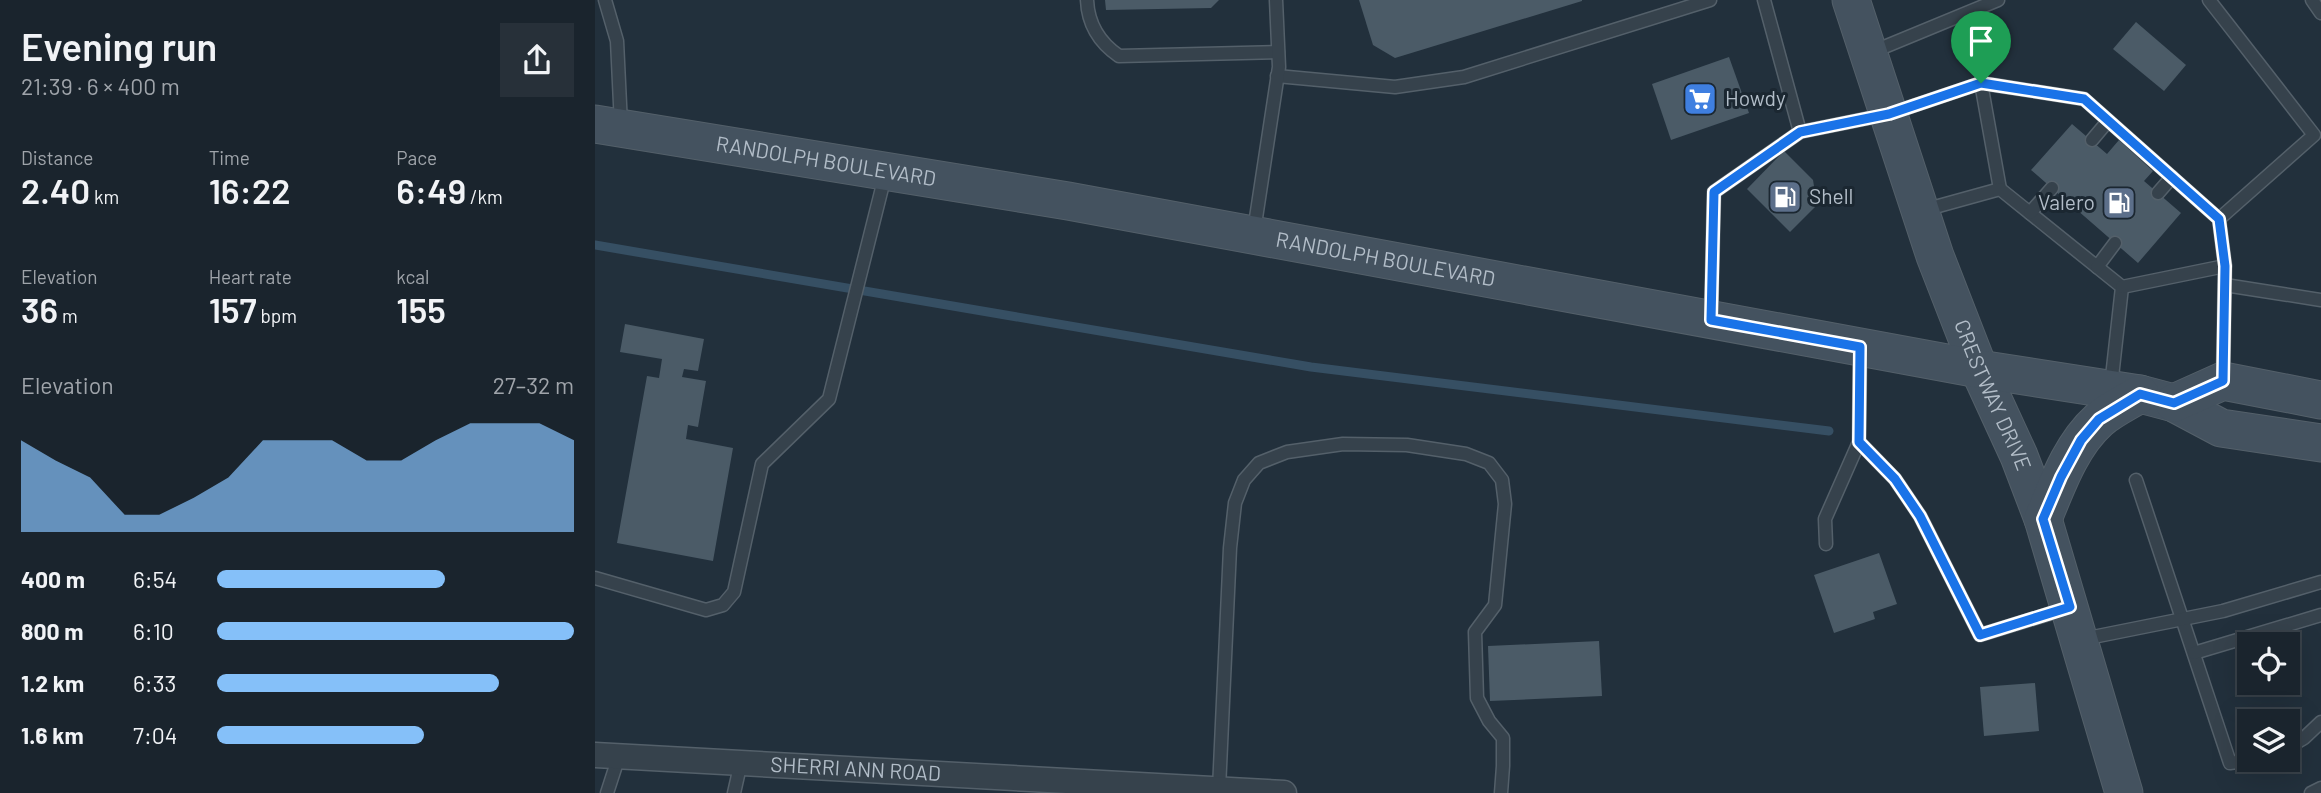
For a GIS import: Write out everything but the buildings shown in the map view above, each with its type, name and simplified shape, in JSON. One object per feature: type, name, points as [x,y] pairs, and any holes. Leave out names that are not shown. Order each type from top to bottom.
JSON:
[{"type":"main road","name":"CRESTWAY DRIVE","points":[[1851,0],[1935,256],[1979,369],[2019,456],[2043,519],[2124,793]]},
{"type":"main road","name":"RANDOLPH BOULEVARD","points":[[608,126],[1068,201],[1979,369],[2142,396],[2221,428],[2321,443]]},
{"type":"main road","points":[[2043,519],[2081,440],[2099,419],[2142,396],[2223,381],[2321,400]]},
{"type":"main road","points":[[2275,437],[2321,452]]},
{"type":"street","name":"SHERRI ANN ROAD","points":[[607,756],[1284,793]]},
{"type":"lane","points":[[605,0],[617,41],[608,126]]},
{"type":"lane","points":[[1087,0],[1088,15],[1105,46],[1119,56],[1278,52]]},
{"type":"lane","points":[[1254,235],[1277,76],[1276,0]]},
{"type":"lane","points":[[1277,76],[1395,87],[1464,77],[1710,0]]},
{"type":"lane","points":[[1764,0],[1800,132]]},
{"type":"lane","points":[[1868,53],[1996,0]]},
{"type":"lane","points":[[2209,0],[2318,133],[2219,219]]},
{"type":"lane","points":[[2312,0],[2321,13]]},
{"type":"lane","points":[[1711,320],[1714,192],[1800,132],[1889,114],[1981,83],[2084,99],[2219,219],[2225,266],[2223,381]]},
{"type":"lane","points":[[1981,83],[2000,189],[2122,287],[2142,396]]},
{"type":"lane","points":[[2092,140],[2108,121]]},
{"type":"lane","points":[[595,578],[706,610],[723,605],[734,592],[762,464],[829,398],[887,171]]},
{"type":"lane","points":[[2158,192],[2172,177]]},
{"type":"lane","points":[[2030,213],[2052,188]]},
{"type":"lane","points":[[1920,211],[2000,189]]},
{"type":"lane","points":[[2097,267],[2115,243]]},
{"type":"lane","points":[[2122,287],[2225,266]]},
{"type":"lane","points":[[2225,285],[2321,300]]},
{"type":"lane","points":[[1826,544],[1825,519],[1859,442],[1860,347]]},
{"type":"lane","points":[[1859,442],[1895,479],[1920,516],[1980,635],[2074,623],[2182,620],[2223,611],[2321,582]]},
{"type":"lane","points":[[1219,789],[1230,548],[1235,503],[1244,480],[1259,463],[1287,453],[1312,447],[1356,444],[1406,445],[1466,454],[1489,463],[1502,480],[1505,504],[1495,605],[1475,632],[1477,698],[1489,722],[1503,738],[1501,793]]},
{"type":"lane","points":[[2136,480],[2230,763],[2237,762]]},
{"type":"lane","points":[[2193,653],[2321,615]]},
{"type":"lane","points":[[2300,740],[2321,722]]},
{"type":"lane","points":[[607,756],[607,793]]},
{"type":"lane","points":[[734,793],[741,762]]},
{"type":"lane","points":[[2311,793],[2321,788]]},
{"type":"waterway","points":[[595,245],[1311,367],[1829,431]]},
{"type":"place","name":"Howdy","points":[[1700,99]]},
{"type":"place","name":"Shell","points":[[1785,197]]},
{"type":"place","name":"Valero","points":[[2119,203]]},
{"type":"route","points":[[1981,83],[2084,99],[2219,219],[2225,266],[2223,381],[2174,403],[2140,394],[2099,419],[2081,440],[2043,519],[2070,607],[1980,635],[1920,516],[1895,479],[1859,442],[1860,347],[1711,320],[1714,192],[1800,132],[1889,114],[1981,83]]}]
